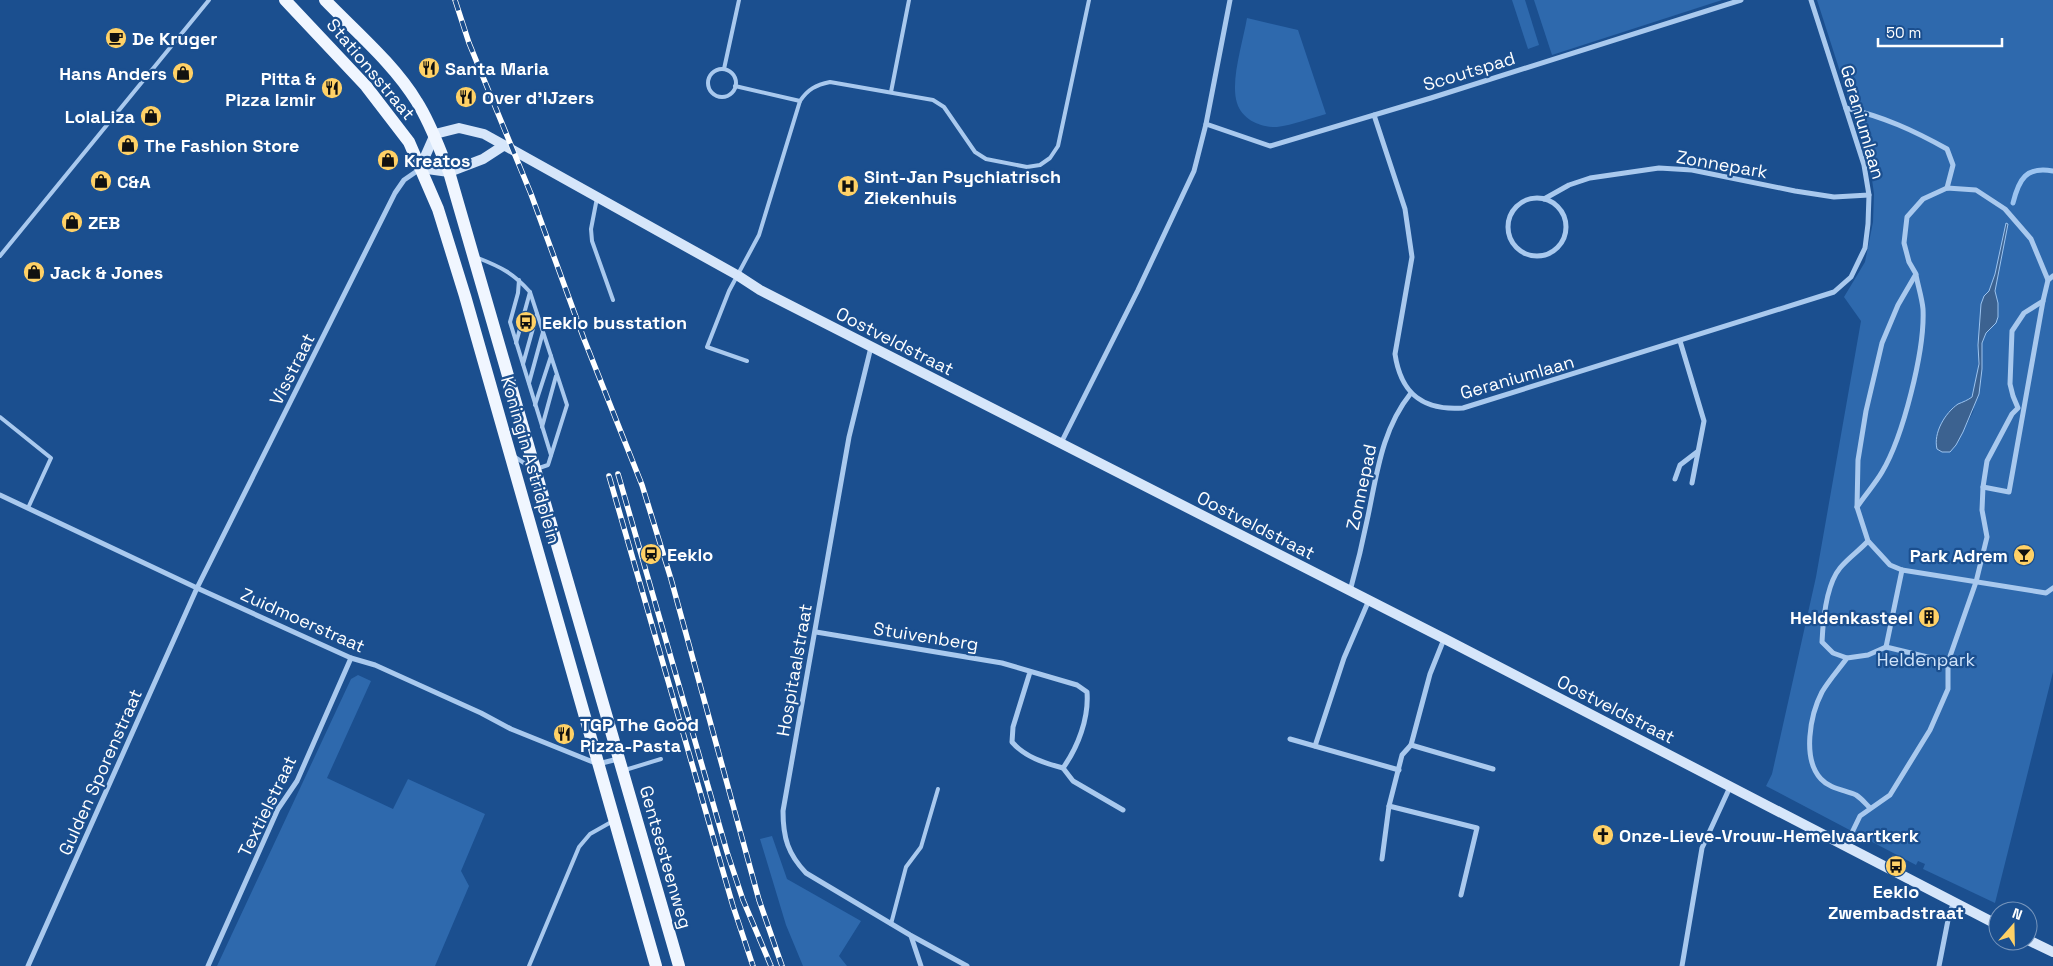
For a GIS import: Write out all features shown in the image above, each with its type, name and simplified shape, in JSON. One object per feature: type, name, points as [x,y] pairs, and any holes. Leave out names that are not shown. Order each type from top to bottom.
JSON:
[{"type":"main road","name":"Stationsstraat","points":[[285,0],[314,29],[382,106],[409,142],[420,168]]},
{"type":"main road","name":"Stationsstraat","points":[[325,0],[405,85],[435,134],[449,172]]},
{"type":"main road","name":"Koningin Astridplein","points":[[420,168],[448,235],[598,764]]},
{"type":"main road","name":"Koningin Astridplein","points":[[449,172],[621,765]]},
{"type":"main road","points":[[598,764],[656,966]]},
{"type":"main road","name":"Gentsesteenweg","points":[[621,765],[679,966]]},
{"type":"street","points":[[1061,443],[1138,290],[1194,171],[1206,124],[1230,0]]},
{"type":"street","name":"Scoutspad","points":[[1206,124],[1270,146],[1374,116],[1740,0]]},
{"type":"street","name":"Geraniumlaan","points":[[1410,394],[1429,406],[1445,410],[1463,408],[1680,342],[1834,292],[1851,277],[1865,248],[1869,195],[1864,165],[1811,0]]},
{"type":"street","points":[[1846,108],[1877,115],[1911,129],[1947,149],[1953,165],[1947,188]]},
{"type":"street","points":[[1374,116],[1406,209],[1412,257],[1395,354],[1401,378],[1410,394]]},
{"type":"street","name":"Oostveldstraat","points":[[435,134],[447,130],[466,128],[484,134],[502,146],[737,275],[760,290],[1369,600],[1988,920]]},
{"type":"street","points":[[435,134],[420,168],[449,172],[482,159],[502,146]]},
{"type":"street","name":"Visstraat","points":[[197,588],[395,193],[404,180],[420,168]]},
{"type":"street","name":"Zonnepark","points":[[1544,199],[1560,209],[1565,218],[1566,228],[1564,237],[1552,252],[1543,255],[1533,255],[1524,252],[1511,239],[1509,221],[1512,212],[1526,200],[1544,199],[1569,185],[1590,178],[1660,168],[1692,170],[1834,197],[1869,195]]},
{"type":"street","points":[[1857,507],[1882,472],[1900,434],[1911,392],[1920,345],[1922,309],[1916,274],[1909,262],[1904,244],[1907,216],[1923,198],[1947,188],[1976,190],[2005,208],[2031,239],[2048,280],[2009,492],[1983,487]]},
{"type":"street","points":[[1916,274],[1898,305],[1882,343],[1866,411],[1858,460],[1857,507],[1868,541],[1890,565],[1902,570],[2046,593],[2053,588]]},
{"type":"street","points":[[2048,280],[2053,276]]},
{"type":"street","points":[[1846,845],[1860,816],[1890,795],[1930,730],[1948,689],[1948,662],[1976,582],[1987,537],[1982,510],[1983,487],[1988,461],[2012,414],[2018,408],[2010,384],[2012,331],[2024,313],[2043,301]]},
{"type":"street","points":[[1680,342],[1704,421],[1692,483]]},
{"type":"street","name":"Hospitaalstraat","points":[[871,347],[849,437],[783,812],[783,827],[787,845],[795,861],[806,873],[890,924],[967,966]]},
{"type":"street","name":"Zonnepad","points":[[1350,591],[1386,437],[1400,406],[1410,394]]},
{"type":"street","points":[[1675,479],[1680,465],[1697,452]]},
{"type":"street","name":"Zuidmoerstraat","points":[[0,495],[351,658],[375,666],[481,712],[511,729],[598,764]]},
{"type":"street","points":[[1868,541],[1840,568],[1828,594],[1822,642],[1833,653],[1847,658],[1868,655],[1886,647],[1948,662]]},
{"type":"street","points":[[1886,647],[1902,570]]},
{"type":"street","name":"Gulden Sporenstraat","points":[[28,966],[197,588]]},
{"type":"street","points":[[1315,746],[1344,658],[1369,600]]},
{"type":"street","name":"Stuivenberg","points":[[816,632],[1002,663],[1077,686],[1087,692],[1088,704],[1075,752],[1063,768]]},
{"type":"street","points":[[1382,859],[1389,806],[1402,755],[1411,745],[1430,674],[1445,639]]},
{"type":"street","name":"Textielstraat","points":[[208,966],[278,809],[296,781],[351,658]]},
{"type":"street","points":[[1847,658],[1822,692],[1809,743],[1812,765],[1822,780],[1837,789],[1857,796],[1870,808]]},
{"type":"street","points":[[1030,672],[1013,727],[1012,742],[1020,751],[1046,764],[1063,768],[1074,781],[1123,810]]},
{"type":"street","points":[[1290,739],[1399,770]]},
{"type":"street","points":[[1411,745],[1493,769]]},
{"type":"street","points":[[598,764],[621,765]]},
{"type":"street","points":[[1682,966],[1702,848],[1730,786]]},
{"type":"street","points":[[1389,806],[1477,828],[1460,894]]},
{"type":"street","points":[[1939,966],[1949,915],[1954,902]]},
{"type":"street","points":[[910,935],[921,966]]},
{"type":"street","points":[[2038,945],[2053,952]]},
{"type":"lane","points":[[0,256],[210,0]]},
{"type":"lane","points":[[724,70],[739,0]]},
{"type":"lane","points":[[891,92],[909,0]]},
{"type":"lane","points":[[747,361],[707,347],[729,291],[759,235],[800,101],[805,92],[816,85],[830,82],[933,100],[944,107],[975,152],[986,159],[1027,168],[1040,165],[1050,158],[1058,146],[1089,0]]},
{"type":"lane","points":[[716,70],[724,70],[732,74],[735,86],[731,93],[718,96],[710,90],[708,81],[716,70]]},
{"type":"lane","points":[[735,86],[800,101]]},
{"type":"lane","points":[[597,198],[591,229],[592,241],[613,300]]},
{"type":"lane","points":[[473,257],[502,267],[519,280],[530,292],[566,405],[548,465],[535,470],[510,454]]},
{"type":"lane","points":[[519,280],[518,293],[510,322],[551,457]]},
{"type":"lane","points":[[516,343],[530,292]]},
{"type":"lane","points":[[522,364],[537,314]]},
{"type":"lane","points":[[528,385],[543,332]]},
{"type":"lane","points":[[535,405],[550,356]]},
{"type":"lane","points":[[542,427],[557,375]]},
{"type":"lane","points":[[0,417],[51,458],[28,508]]},
{"type":"lane","points":[[621,765],[661,759]]},
{"type":"lane","points":[[890,924],[906,866],[921,847],[938,789]]},
{"type":"lane","points":[[529,966],[579,847],[590,834],[614,820]]},
{"type":"green space","points":[[1512,0],[1525,0],[1539,45],[1528,49]]},
{"type":"green space","points":[[1534,0],[1722,0],[1552,55]]},
{"type":"green space","name":"Heldenpark","points":[[1817,0],[2053,0],[2053,672],[1996,901],[1991,901],[1923,869],[1925,864],[1918,861],[1916,865],[1766,786],[1772,774],[1816,577],[1861,321],[1844,297],[1865,262],[1873,222],[1874,194],[1870,165]],"holes":[[[2007,223],[1995,291],[1998,303],[1996,323],[1986,333],[1982,343],[1982,369],[1973,412],[1956,445],[1978,376],[1980,316],[1984,296],[1989,291],[1995,274]]]},
{"type":"green space","points":[[1247,18],[1298,30],[1326,114],[1296,123],[1271,127],[1253,122],[1243,114],[1237,103],[1235,84]]},
{"type":"green space","points":[[358,675],[371,681],[327,778],[393,809],[408,779],[485,814],[461,871],[469,886],[435,966],[217,966],[351,679]]},
{"type":"green space","points":[[772,836],[787,879],[861,921],[839,956],[847,966],[803,966],[786,925],[760,839]]},
{"type":"shaded area","points":[[2006,223],[2008,224],[1995,291],[1998,303],[1998,317],[1996,323],[1986,333],[1982,343],[1982,369],[1979,394],[1956,445],[1950,452],[1942,452],[1937,449],[1936,443],[1941,424],[1953,408],[1972,397],[1979,364],[1978,345],[1981,304],[1984,296],[1989,291],[1995,274]]},
{"type":"waterway","points":[[2013,203],[2018,187],[2025,176],[2036,171],[2053,171]]},
{"type":"railway","points":[[455,0],[469,43],[531,194],[584,339],[642,485],[671,579],[759,900],[782,966]]},
{"type":"railway","points":[[618,474],[727,852],[743,900],[771,966]]},
{"type":"railway","points":[[609,476],[733,906],[753,966]]},
{"type":"place","name":"De Kruger","points":[[116,38]]},
{"type":"place","name":"Santa Maria","points":[[429,68]]},
{"type":"place","name":"Hans Anders","points":[[183,73]]},
{"type":"place","name":"Pitta & Pizza Izmir","points":[[332,88]]},
{"type":"place","name":"Over d'IJzers","points":[[466,97]]},
{"type":"place","name":"LolaLiza","points":[[151,116]]},
{"type":"place","name":"The Fashion Store","points":[[128,145]]},
{"type":"place","name":"Kreatos","points":[[388,160]]},
{"type":"place","name":"C&A","points":[[101,181]]},
{"type":"place","name":"Sint-Jan Psychiatrisch Ziekenhuis","points":[[848,186]]},
{"type":"place","name":"ZEB","points":[[72,222]]},
{"type":"place","name":"Jack & Jones","points":[[34,272]]},
{"type":"place","name":"Eeklo busstation","points":[[526,322]]},
{"type":"place","name":"Eeklo","points":[[651,554]]},
{"type":"place","name":"Park Adrem","points":[[2024,555]]},
{"type":"place","name":"Heldenkasteel","points":[[1929,617]]},
{"type":"place","name":"TGP The Good Pizza-Pasta","points":[[564,734]]},
{"type":"place","name":"Onze-Lieve-Vrouw-Hemelvaartkerk","points":[[1603,835]]},
{"type":"place","name":"Eeklo Zwembadstraat","points":[[1896,866]]}]
